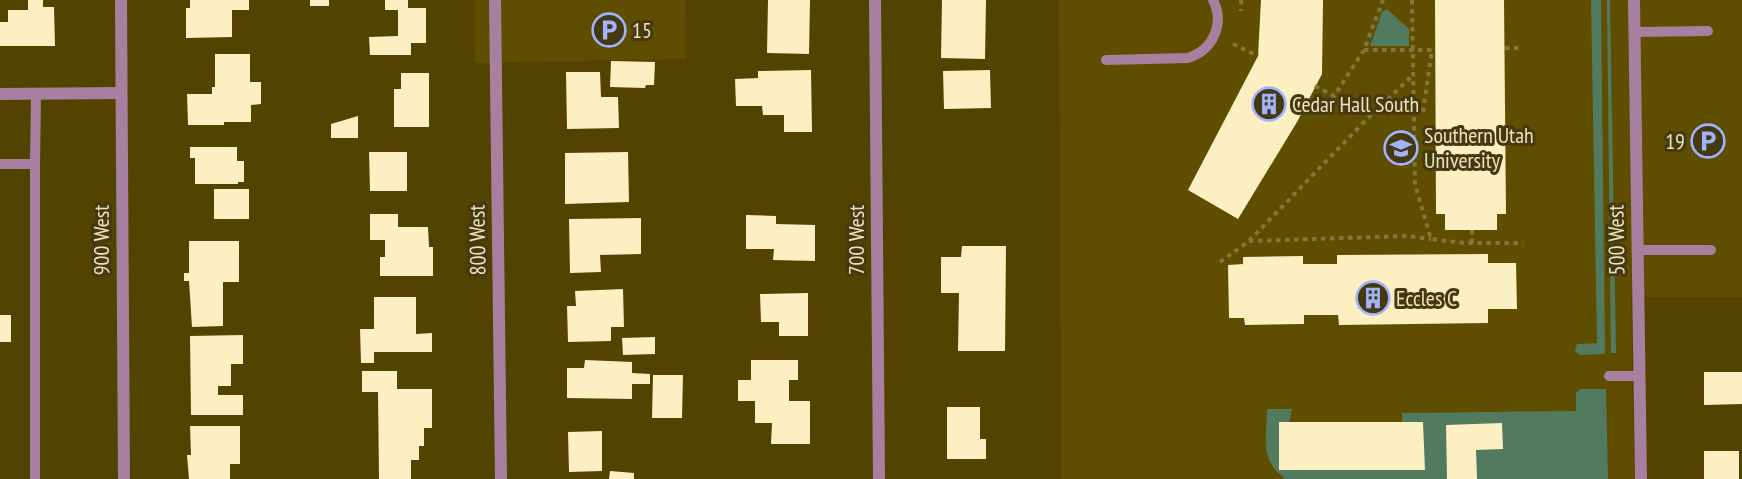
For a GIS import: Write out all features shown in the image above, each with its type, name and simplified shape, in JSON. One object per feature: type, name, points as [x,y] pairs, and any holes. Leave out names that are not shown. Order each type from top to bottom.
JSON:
[{"type":"street","name":"900 West","points":[[121,0],[124,479]]},
{"type":"street","name":"800 West","points":[[495,0],[501,479]]},
{"type":"street","name":"700 West","points":[[875,0],[879,479]]},
{"type":"street","name":"500 West","points":[[1634,0],[1641,479]]},
{"type":"street","points":[[0,94],[121,93]]},
{"type":"lane","points":[[1106,60],[1188,58],[1198,55],[1215,35],[1218,10],[1213,0]]},
{"type":"lane","points":[[1634,32],[1708,32]]},
{"type":"lane","points":[[35,479],[34,164],[36,94]]},
{"type":"lane","points":[[0,164],[34,164]]},
{"type":"lane","points":[[1637,250],[1711,250]]},
{"type":"lane","points":[[1609,376],[1639,376]]},
{"type":"path","points":[[1241,0],[1241,11]]},
{"type":"path","points":[[1315,87],[1334,96],[1364,50],[1383,0]]},
{"type":"path","points":[[1412,0],[1415,185],[1431,239]]},
{"type":"path","points":[[1233,44],[1258,56]]},
{"type":"path","points":[[1505,48],[1521,48]]},
{"type":"path","points":[[1364,50],[1434,50],[1423,112],[1413,112]]},
{"type":"path","points":[[1220,262],[1249,241],[1364,122],[1413,75]]},
{"type":"path","points":[[1472,230],[1472,243]]},
{"type":"path","points":[[1249,241],[1407,236],[1472,243],[1523,243]]},
{"type":"shaded area","name":"15","points":[[474,0],[685,0],[686,59],[475,63]]},
{"type":"shaded area","name":"Southern Utah University","points":[[1059,0],[1742,0],[1742,297],[1631,297],[1634,479],[1061,479]]},
{"type":"green space","points":[[1591,0],[1601,0],[1605,354],[1579,355],[1575,351],[1577,344],[1597,343]]},
{"type":"green space","points":[[1607,0],[1610,0],[1616,353],[1611,353]]},
{"type":"green space","points":[[1387,9],[1409,29],[1409,46],[1370,46],[1382,12]]},
{"type":"green space","points":[[1580,389],[1606,389],[1608,479],[1283,479],[1284,477],[1271,463],[1266,447],[1267,409],[1292,409],[1289,422],[1279,423],[1280,470],[1424,468],[1402,422],[1402,413],[1576,411],[1576,393]]},
{"type":"building","points":[[28,0],[43,0],[43,7],[54,7],[55,46],[0,46],[0,22],[8,22],[8,10],[28,10]]},
{"type":"building","points":[[190,0],[249,0],[249,10],[232,10],[232,37],[186,38],[186,8],[190,8]]},
{"type":"building","points":[[310,0],[329,0],[329,6],[310,6]]},
{"type":"building","points":[[385,0],[408,0],[408,8],[426,8],[426,43],[411,43],[411,55],[370,55],[369,37],[398,36],[398,10],[385,10]]},
{"type":"building","points":[[768,0],[810,0],[809,54],[767,53]]},
{"type":"building","points":[[942,0],[986,0],[985,59],[941,58]]},
{"type":"building","name":"Cedar Hall South","points":[[1261,0],[1323,0],[1322,74],[1297,122],[1238,219],[1188,190],[1258,56]]},
{"type":"building","points":[[1435,0],[1504,0],[1506,214],[1497,214],[1497,230],[1445,230],[1445,214],[1436,214]]},
{"type":"building","points":[[215,54],[250,54],[250,82],[261,82],[261,104],[251,105],[251,122],[188,125],[187,94],[212,94],[212,87],[215,87]]},
{"type":"building","points":[[611,61],[655,62],[654,85],[646,85],[645,88],[610,87]]},
{"type":"building","points":[[811,70],[812,132],[784,132],[784,115],[763,115],[762,106],[736,106],[735,79],[758,78],[758,71]]},
{"type":"building","points":[[990,70],[991,108],[944,109],[943,71]]},
{"type":"building","points":[[566,72],[600,72],[601,97],[618,97],[619,128],[567,129]]},
{"type":"building","points":[[401,73],[429,73],[429,127],[394,127],[394,89],[401,89]]},
{"type":"building","points":[[358,116],[358,138],[331,138],[331,124]]},
{"type":"building","points":[[190,147],[237,147],[237,161],[244,161],[244,182],[195,184],[195,158],[190,158]]},
{"type":"building","points":[[369,152],[407,152],[407,191],[370,191]]},
{"type":"building","points":[[628,152],[629,202],[565,204],[565,153]]},
{"type":"building","points":[[214,189],[249,189],[249,219],[214,219]]},
{"type":"building","points":[[370,214],[398,214],[398,227],[428,227],[429,247],[433,247],[433,276],[380,276],[380,257],[385,257],[385,240],[370,240]]},
{"type":"building","points":[[746,215],[776,216],[776,224],[815,225],[815,261],[773,260],[774,249],[746,249]]},
{"type":"building","points":[[641,218],[641,254],[600,255],[601,272],[570,273],[569,219]]},
{"type":"building","points":[[189,241],[239,241],[239,282],[223,282],[223,326],[192,327],[189,281],[184,281],[184,273],[189,273]]},
{"type":"building","points":[[962,246],[1006,246],[1005,351],[958,351],[959,293],[941,293],[941,257],[961,257]]},
{"type":"building","name":"Eccles C","points":[[1488,254],[1488,263],[1516,263],[1517,309],[1488,309],[1488,323],[1339,325],[1338,315],[1304,315],[1304,324],[1245,325],[1244,318],[1229,318],[1228,265],[1243,264],[1243,257],[1303,256],[1303,264],[1337,264],[1337,255]]},
{"type":"building","points":[[623,289],[624,327],[611,327],[611,341],[568,342],[567,306],[576,306],[575,291]]},
{"type":"building","points":[[808,293],[808,336],[779,336],[779,322],[761,322],[760,294]]},
{"type":"building","points":[[374,297],[416,297],[416,334],[432,333],[432,352],[374,352],[374,363],[361,363],[360,329],[374,329]]},
{"type":"building","points":[[0,315],[11,315],[11,342],[0,342]]},
{"type":"building","points":[[243,335],[243,364],[231,364],[231,386],[218,386],[218,395],[243,395],[243,415],[191,415],[190,336]]},
{"type":"building","points":[[655,337],[655,354],[623,355],[622,338]]},
{"type":"building","points":[[585,360],[632,362],[632,373],[650,374],[650,384],[632,384],[632,399],[567,398],[567,368],[584,368]]},
{"type":"building","points":[[751,360],[798,360],[798,380],[789,380],[789,401],[810,401],[810,444],[771,444],[772,423],[755,423],[755,401],[738,401],[738,380],[751,380]]},
{"type":"building","points":[[362,371],[397,371],[397,389],[432,389],[432,428],[424,428],[424,446],[419,446],[419,460],[411,460],[411,479],[379,479],[378,392],[362,392]]},
{"type":"building","points":[[1704,372],[1742,372],[1742,404],[1704,405]]},
{"type":"building","points":[[653,375],[683,375],[682,418],[652,418]]},
{"type":"building","points":[[947,407],[980,407],[980,439],[986,439],[986,459],[947,459]]},
{"type":"building","points":[[1279,422],[1423,422],[1425,470],[1279,470]]},
{"type":"building","points":[[1502,423],[1503,449],[1476,450],[1477,479],[1447,479],[1446,425]]},
{"type":"building","points":[[190,426],[240,426],[240,464],[230,464],[230,479],[189,479],[187,455],[191,455]]},
{"type":"building","points":[[602,431],[602,471],[569,472],[568,432]]},
{"type":"building","points":[[1704,451],[1739,451],[1739,479],[1704,479]]},
{"type":"building","points":[[610,471],[634,473],[634,479],[609,479]]},
{"type":"place","name":"15","points":[[609,30]]},
{"type":"place","name":"Cedar Hall South","points":[[1269,104]]},
{"type":"place","name":"19","points":[[1708,141]]},
{"type":"place","name":"Southern Utah University","points":[[1401,148]]},
{"type":"place","name":"Eccles C","points":[[1373,298]]}]
